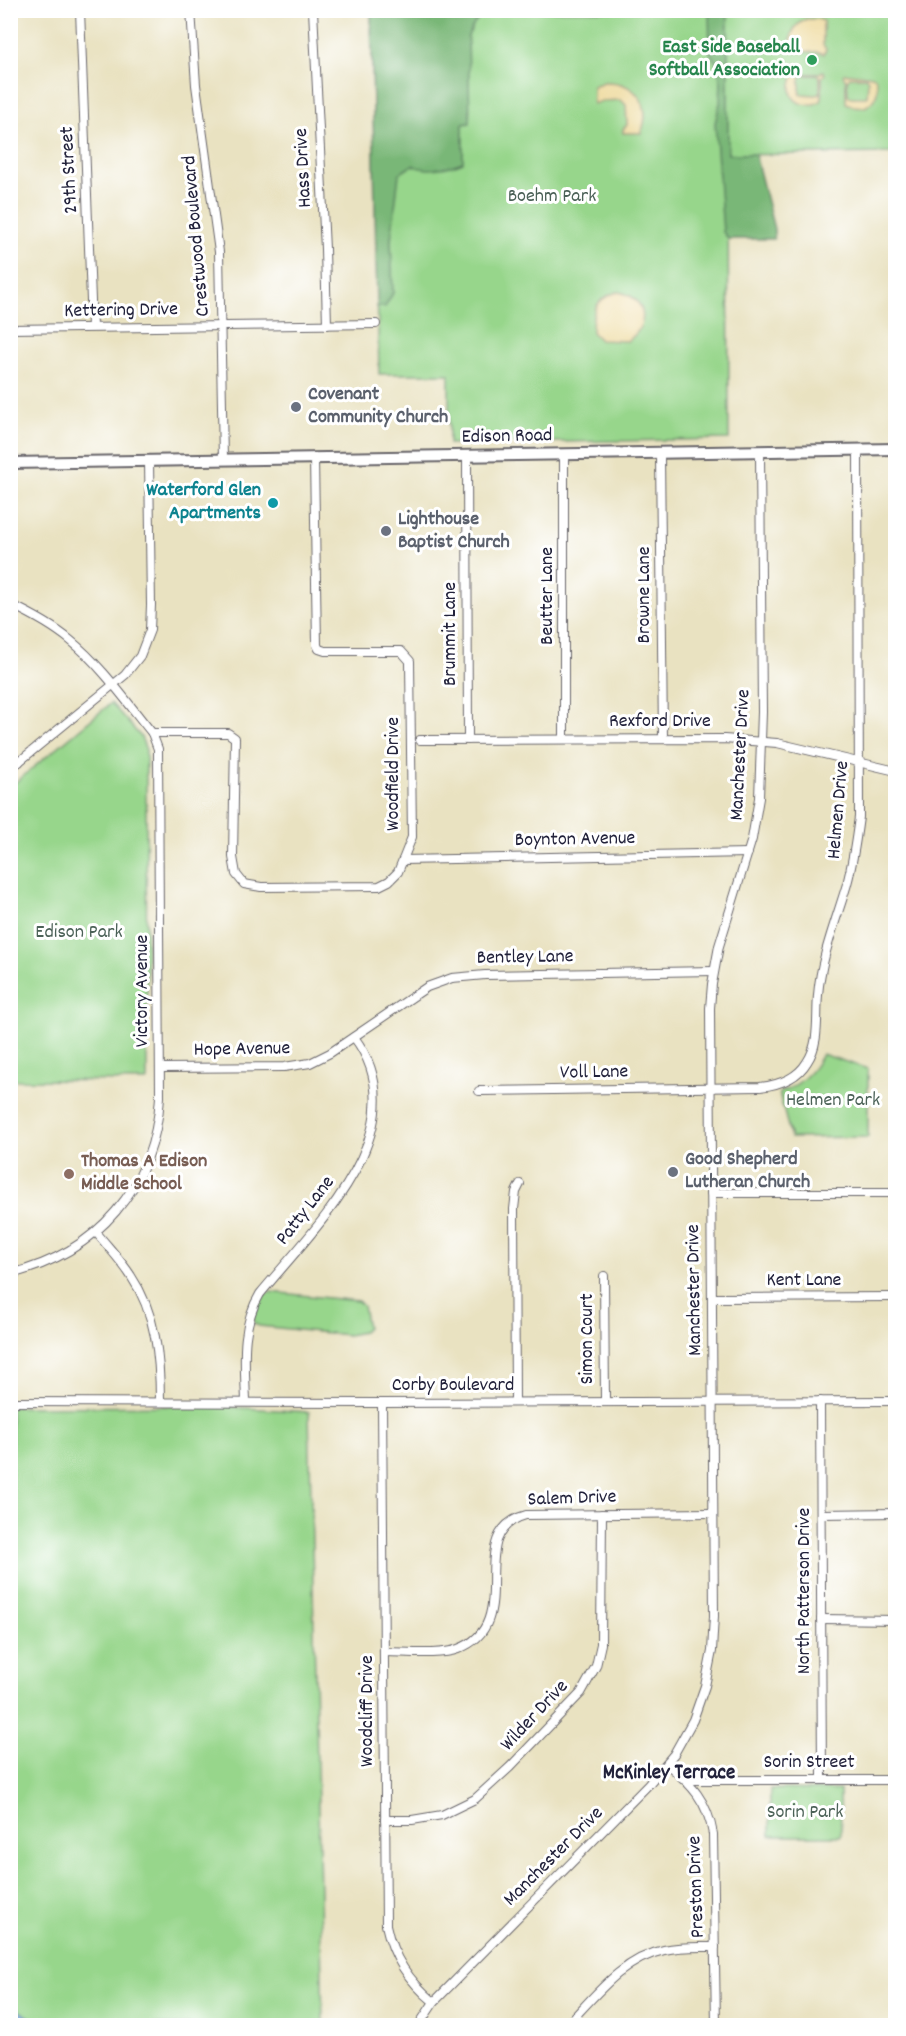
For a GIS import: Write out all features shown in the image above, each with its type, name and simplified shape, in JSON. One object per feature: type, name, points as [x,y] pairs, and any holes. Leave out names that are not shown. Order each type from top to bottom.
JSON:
[{"type":"main road","name":"Edison Road","points":[[10,463],[896,449]]},
{"type":"street","name":"29th Street","points":[[80,10],[92,327]]},
{"type":"street","name":"Crestwood Boulevard","points":[[191,10],[196,85],[216,220],[221,326],[223,459]]},
{"type":"street","name":"Hass Drive","points":[[314,10],[327,325]]},
{"type":"street","name":"Kettering Drive","points":[[10,329],[376,324]]},
{"type":"street","name":"Helmen Drive","points":[[710,1087],[760,1087],[779,1083],[795,1075],[807,1063],[816,1038],[818,994],[824,961],[847,883],[859,817],[858,450]]},
{"type":"street","name":"Manchester Drive","points":[[418,2025],[434,2002],[667,1764],[693,1720],[710,1670],[714,1616],[709,1029],[714,971],[724,927],[748,854],[759,798],[761,741],[760,451]]},
{"type":"street","name":"Browne Lane","points":[[660,453],[663,738]]},
{"type":"street","name":"Beutter Lane","points":[[564,454],[564,738]]},
{"type":"street","name":"Brummit Lane","points":[[467,455],[468,740]]},
{"type":"street","name":"Woodfield Drive","points":[[152,733],[228,733],[234,735],[236,741],[233,857],[236,874],[244,884],[253,887],[379,886],[389,882],[398,872],[412,837],[410,661],[401,651],[325,651],[317,645],[314,458]]},
{"type":"street","points":[[10,769],[125,675],[140,656],[150,630],[152,605],[149,460]]},
{"type":"street","points":[[10,604],[40,619],[71,641],[113,685],[152,733]]},
{"type":"street","name":"Victory Avenue","points":[[10,1274],[49,1263],[67,1253],[96,1232],[114,1214],[128,1196],[147,1160],[157,1126],[159,1068],[158,749],[152,733]]},
{"type":"street","name":"Rexford Drive","points":[[420,740],[663,738],[761,741],[896,771]]},
{"type":"street","points":[[10,752],[19,762]]},
{"type":"street","name":"Boynton Avenue","points":[[403,860],[748,854]]},
{"type":"street","name":"Bentley Lane","points":[[354,1037],[427,987],[452,978],[485,975],[714,971]]},
{"type":"street","name":"Hope Avenue","points":[[159,1068],[292,1067],[319,1059],[354,1037]]},
{"type":"street","name":"Patty Lane","points":[[246,1402],[246,1331],[254,1304],[345,1188],[361,1161],[372,1128],[375,1105],[374,1082],[368,1059],[354,1037]]},
{"type":"street","name":"Voll Lane","points":[[479,1091],[710,1087]]},
{"type":"street","points":[[515,1402],[514,1209],[516,1192],[520,1184]]},
{"type":"street","points":[[711,1193],[896,1193]]},
{"type":"street","points":[[96,1232],[132,1278],[147,1307],[158,1352],[160,1401]]},
{"type":"street","name":"Simon Court","points":[[604,1276],[605,1402]]},
{"type":"street","name":"Kent Lane","points":[[712,1298],[896,1297]]},
{"type":"street","name":"North Patterson Drive","points":[[820,1401],[822,1780]]},
{"type":"street","name":"Corby Boulevard","points":[[10,1402],[896,1401]]},
{"type":"street","name":"Woodcliff Drive","points":[[382,1403],[385,1913],[388,1935],[403,1970],[434,2002]]},
{"type":"street","name":"Salem Drive","points":[[384,1652],[448,1652],[465,1646],[477,1637],[487,1622],[493,1605],[493,1551],[496,1541],[507,1523],[516,1518],[526,1515],[713,1513]]},
{"type":"street","points":[[821,1514],[896,1513]]},
{"type":"street","name":"Wilder Drive","points":[[385,1820],[412,1820],[442,1815],[475,1799],[510,1767],[581,1693],[596,1665],[602,1644],[602,1514]]},
{"type":"street","points":[[821,1619],[896,1620]]},
{"type":"street","name":"Preston Drive","points":[[667,1764],[686,1780],[702,1800],[711,1819],[716,2025]]},
{"type":"street","name":"Sorin Street","points":[[686,1780],[896,1780]]},
{"type":"street","points":[[566,2025],[601,1988],[637,1960],[663,1950],[691,1946],[715,1947]]},
{"type":"green space","name":"Boehm Park","points":[[371,11],[895,11],[895,153],[728,155],[729,439],[449,444],[449,374],[379,374]]},
{"type":"green space","points":[[371,11],[486,11],[474,24],[468,36],[470,123],[463,124],[463,162],[430,169],[413,165],[399,174],[391,240],[393,293],[385,307],[377,307]]},
{"type":"green space","points":[[709,11],[728,11],[728,154],[755,154],[774,229],[774,239],[728,239],[723,232],[715,123],[720,103],[721,82],[716,63],[710,52]]},
{"type":"green space","name":"Edison Park","points":[[111,703],[141,737],[146,750],[147,1081],[11,1080],[11,786]]},
{"type":"green space","name":"Helmen Park","points":[[822,1054],[868,1069],[868,1137],[791,1138],[779,1093],[804,1078]]},
{"type":"green space","points":[[271,1292],[358,1301],[363,1306],[367,1328],[363,1332],[348,1335],[259,1326],[254,1323],[253,1316],[265,1294]]},
{"type":"green space","points":[[213,1406],[309,1412],[323,2025],[11,2025],[11,1407]]},
{"type":"green space","name":"Sorin Park","points":[[770,1789],[840,1790],[841,1836],[770,1836]]},
{"type":"sand","points":[[806,19],[823,21],[823,45],[826,49],[824,54],[792,49],[793,31]]},
{"type":"sand","points":[[823,71],[825,74],[822,77],[822,99],[812,104],[799,103],[792,94],[791,88],[795,74],[818,74]],"holes":[[[802,75],[818,75],[820,94],[800,94]]]},
{"type":"sand","points":[[845,73],[875,77],[877,90],[875,98],[865,107],[846,103],[846,80],[843,75]],"holes":[[[850,77],[866,77],[867,97],[848,96],[847,80]]]},
{"type":"sand","points":[[604,82],[625,85],[639,96],[645,113],[641,133],[623,133],[627,125],[626,105],[621,100],[593,104],[593,86]]},
{"type":"sand","points":[[617,292],[627,294],[640,305],[642,320],[640,327],[627,341],[600,340],[592,332],[594,312],[599,302]]},
{"type":"water","points":[[11,1999],[16,2009],[31,2018],[32,2025],[11,2025]]},
{"type":"place","name":"East Side Baseball Softball Association","points":[[812,60]]},
{"type":"place","name":"Covenant Community Church","points":[[296,407]]},
{"type":"place","name":"Waterford Glen Apartments","points":[[273,503]]},
{"type":"place","name":"Lighthouse Baptist Church","points":[[386,531]]},
{"type":"place","name":"Good Shepherd Lutheran Church","points":[[673,1172]]},
{"type":"place","name":"Thomas A Edison Middle School","points":[[69,1174]]},
{"type":"district","name":"McKinley Terrace","points":[[669,1774]]}]
